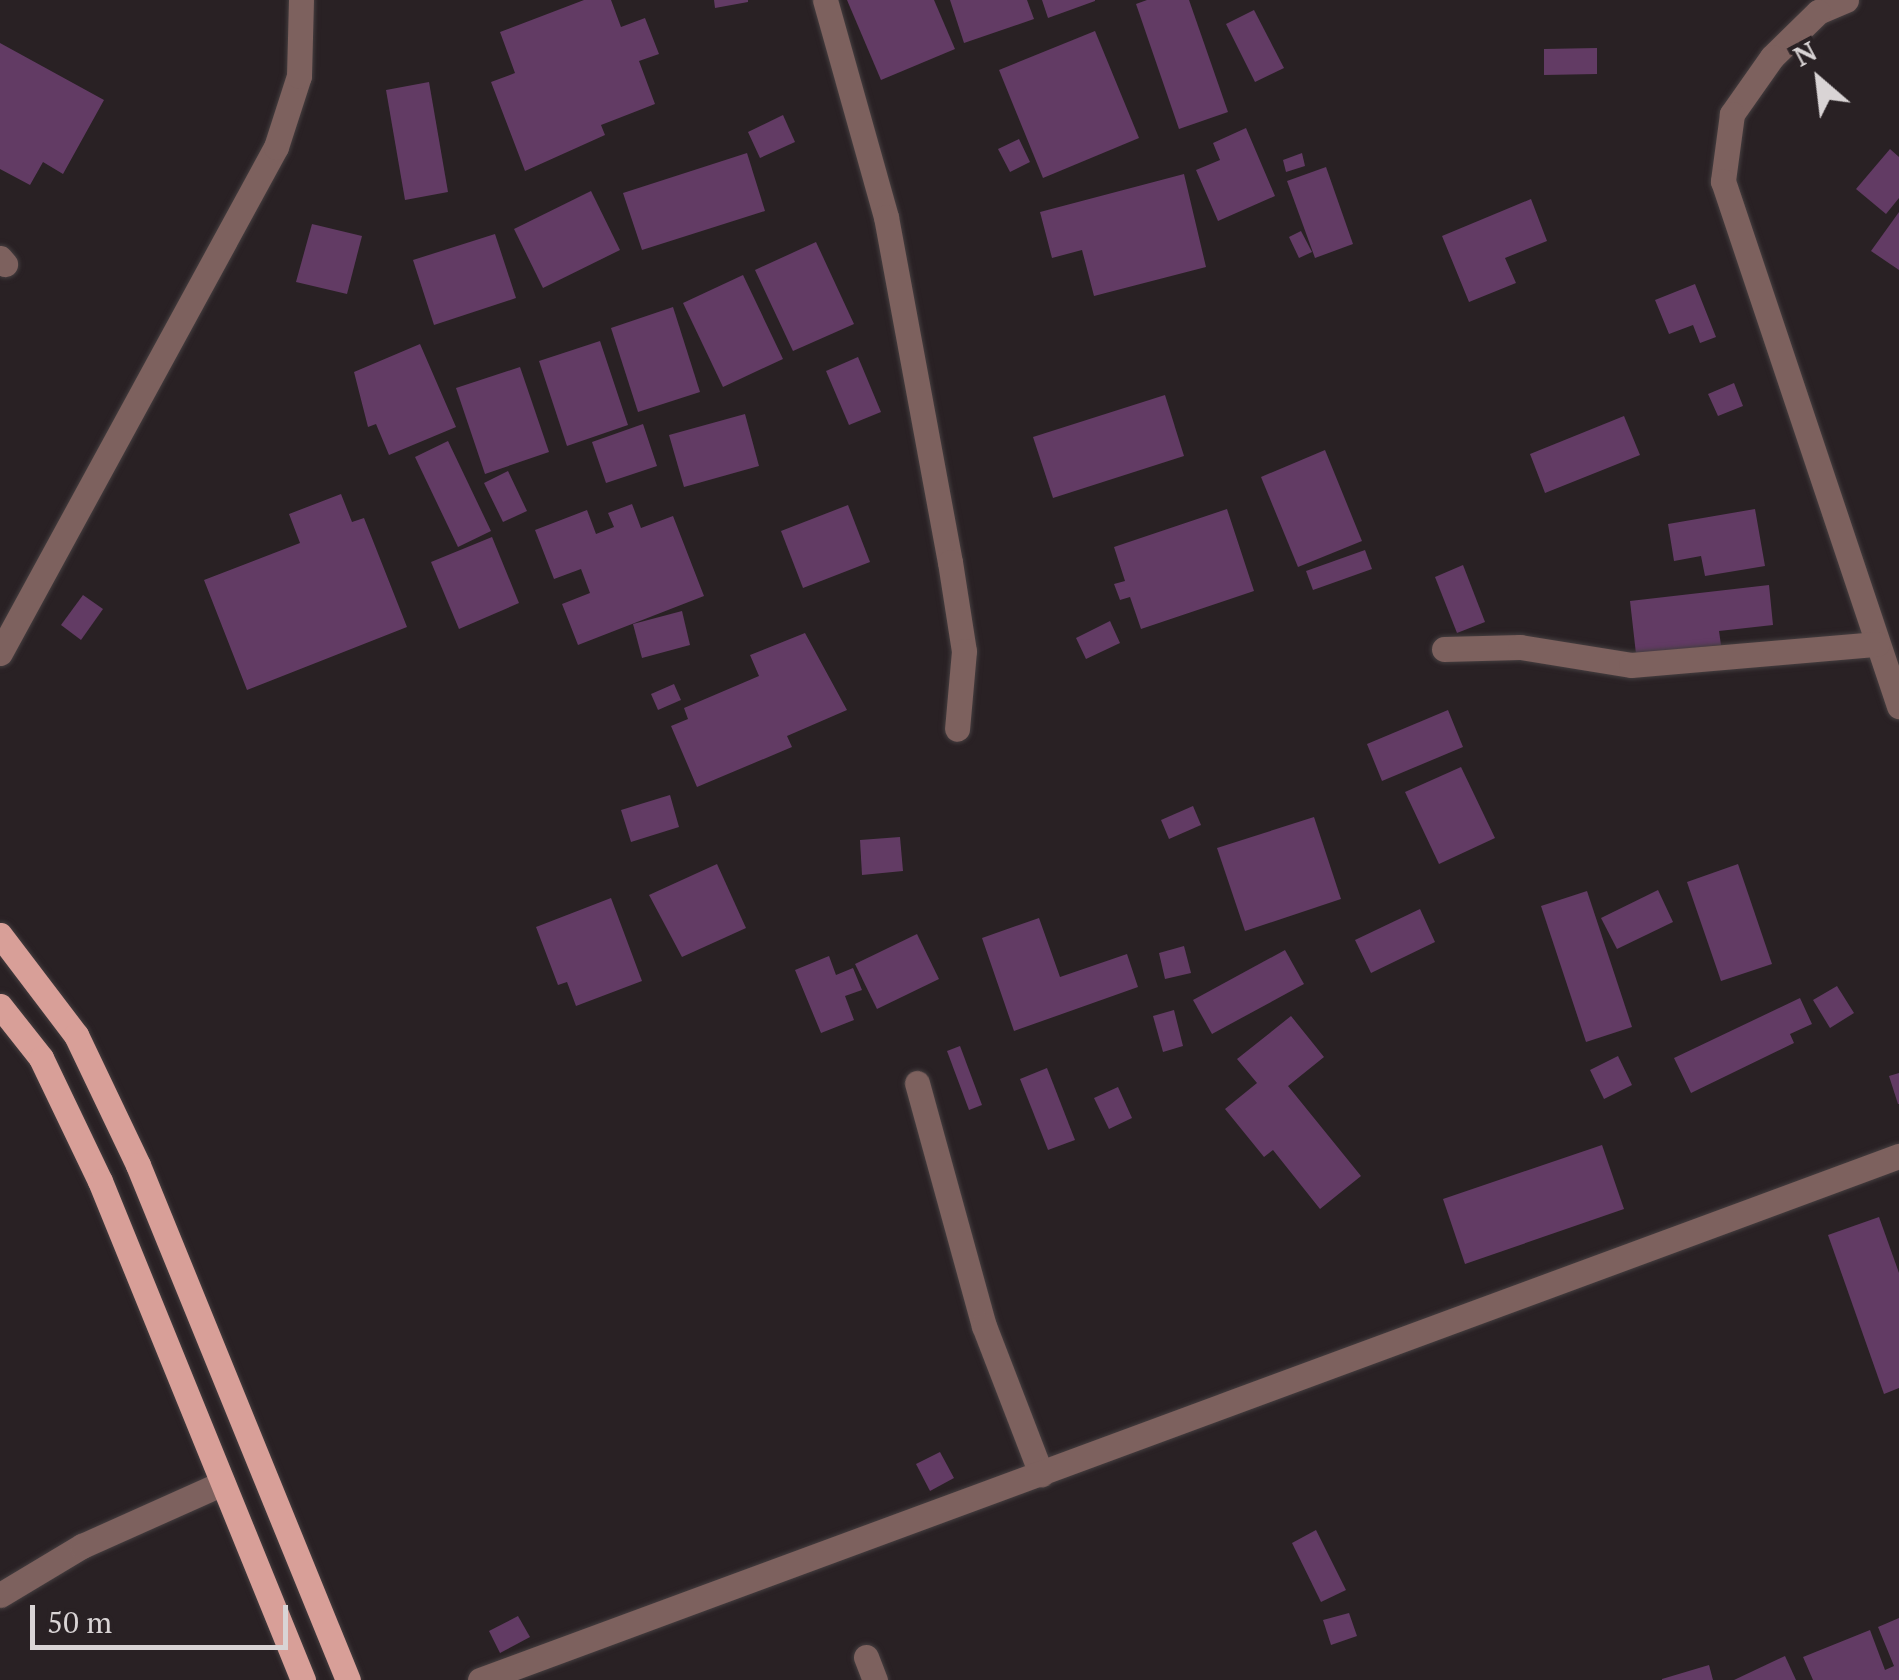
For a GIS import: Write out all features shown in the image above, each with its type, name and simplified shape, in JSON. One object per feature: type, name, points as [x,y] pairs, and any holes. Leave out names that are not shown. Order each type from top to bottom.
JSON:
[{"type":"main road","points":[[0,935],[76,1035],[138,1165],[348,1680]]},
{"type":"main road","points":[[0,1006],[41,1058],[100,1182],[304,1680]]},
{"type":"street","points":[[0,653],[276,146],[299,76],[302,0]]},
{"type":"street","points":[[825,0],[886,217],[950,562],[964,651],[957,730]]},
{"type":"street","points":[[1846,0],[1818,12],[1772,57],[1732,114],[1724,181],[1899,706]]},
{"type":"street","points":[[1444,649],[1520,647],[1631,665],[1877,644]]},
{"type":"street","points":[[917,1083],[984,1326],[1041,1474]]},
{"type":"street","points":[[480,1680],[1899,1156]]},
{"type":"street","points":[[0,1595],[82,1546],[223,1484]]},
{"type":"building","points":[[584,0],[611,0],[621,27],[645,18],[659,54],[639,61],[655,104],[601,125],[605,135],[525,171],[491,82],[515,73],[500,32]]},
{"type":"building","points":[[714,0],[748,0],[748,2],[715,8]]},
{"type":"building","points":[[847,0],[934,0],[955,49],[881,80]]},
{"type":"building","points":[[950,0],[1027,0],[1034,19],[964,43]]},
{"type":"building","points":[[1042,0],[1095,0],[1095,1],[1048,18]]},
{"type":"building","points":[[1147,0],[1189,0],[1228,112],[1179,129],[1136,4]]},
{"type":"building","points":[[1254,10],[1284,68],[1255,82],[1226,24]]},
{"type":"building","points":[[1095,31],[1139,138],[1043,178],[999,70]]},
{"type":"building","points":[[0,43],[104,100],[63,174],[43,162],[30,185],[0,169]]},
{"type":"building","points":[[1597,48],[1597,74],[1544,75],[1544,49]]},
{"type":"building","points":[[429,82],[448,192],[405,200],[386,90]]},
{"type":"building","points":[[783,115],[795,142],[760,158],[748,132]]},
{"type":"building","points":[[1246,128],[1275,196],[1218,221],[1196,170],[1220,160],[1213,143]]},
{"type":"building","points":[[1019,139],[1030,162],[1010,172],[998,149]]},
{"type":"building","points":[[1890,149],[1899,157],[1899,198],[1886,214],[1856,189]]},
{"type":"building","points":[[747,153],[765,211],[642,250],[623,193]]},
{"type":"building","points":[[1302,153],[1305,166],[1286,172],[1283,160]]},
{"type":"building","points":[[1326,167],[1353,244],[1315,258],[1287,181]]},
{"type":"building","points":[[1184,174],[1206,267],[1094,296],[1082,250],[1052,258],[1040,212]]},
{"type":"building","points":[[591,191],[620,250],[543,288],[514,229]]},
{"type":"building","points":[[1531,199],[1547,241],[1505,258],[1516,283],[1469,302],[1442,236]]},
{"type":"building","points":[[1899,212],[1899,270],[1871,251]]},
{"type":"building","points":[[312,224],[362,236],[347,294],[296,282]]},
{"type":"building","points":[[1301,231],[1312,252],[1299,258],[1289,237]]},
{"type":"building","points":[[495,234],[516,298],[434,325],[413,260]]},
{"type":"building","points":[[816,242],[854,324],[793,351],[755,270]]},
{"type":"building","points":[[743,275],[783,359],[723,387],[683,303]]},
{"type":"building","points":[[1695,284],[1716,337],[1700,343],[1693,325],[1669,334],[1655,300]]},
{"type":"building","points":[[673,307],[700,392],[638,412],[611,328]]},
{"type":"building","points":[[600,341],[628,425],[567,446],[539,361]]},
{"type":"building","points":[[420,344],[456,427],[389,455],[376,424],[368,427],[354,372]]},
{"type":"building","points":[[858,357],[881,412],[849,425],[826,371]]},
{"type":"building","points":[[520,367],[549,452],[485,474],[456,388]]},
{"type":"building","points":[[1734,383],[1743,406],[1718,416],[1708,394]]},
{"type":"building","points":[[1165,395],[1184,456],[1053,498],[1033,437]]},
{"type":"building","points":[[745,414],[759,466],[684,487],[669,435]]},
{"type":"building","points":[[1624,416],[1640,455],[1545,493],[1530,454]]},
{"type":"building","points":[[643,424],[657,466],[606,483],[592,442]]},
{"type":"building","points":[[448,441],[491,531],[458,547],[415,457]]},
{"type":"building","points":[[1325,450],[1362,541],[1298,567],[1261,477]]},
{"type":"building","points":[[508,471],[527,511],[503,522],[484,483]]},
{"type":"building","points":[[341,494],[352,522],[364,518],[407,627],[247,690],[204,580],[300,543],[289,514]]},
{"type":"building","points":[[632,504],[641,528],[673,516],[704,596],[578,645],[562,604],[590,593],[581,569],[554,579],[535,530],[587,510],[596,534],[614,527],[608,513]]},
{"type":"building","points":[[848,505],[870,562],[803,588],[781,531]]},
{"type":"building","points":[[1227,509],[1254,591],[1141,629],[1130,597],[1120,600],[1114,584],[1125,581],[1114,547]]},
{"type":"building","points":[[1755,509],[1765,566],[1705,576],[1701,556],[1674,561],[1668,524]]},
{"type":"building","points":[[492,537],[519,603],[459,629],[431,562]]},
{"type":"building","points":[[1365,550],[1372,569],[1313,590],[1306,571]]},
{"type":"building","points":[[1463,565],[1485,622],[1457,633],[1435,577]]},
{"type":"building","points":[[1769,585],[1773,625],[1719,631],[1721,645],[1636,654],[1630,601]]},
{"type":"building","points":[[83,595],[103,609],[81,640],[61,625]]},
{"type":"building","points":[[682,611],[690,645],[642,658],[633,624]]},
{"type":"building","points":[[1110,621],[1120,643],[1086,659],[1076,638]]},
{"type":"building","points":[[805,633],[847,710],[787,736],[792,747],[697,787],[671,726],[688,719],[684,708],[759,676],[750,655]]},
{"type":"building","points":[[674,684],[681,700],[658,710],[651,694]]},
{"type":"building","points":[[1448,710],[1463,747],[1382,781],[1367,744]]},
{"type":"building","points":[[1461,767],[1495,838],[1439,864],[1405,792]]},
{"type":"building","points":[[670,795],[679,827],[631,842],[621,810]]},
{"type":"building","points":[[1193,806],[1201,825],[1169,839],[1161,820]]},
{"type":"building","points":[[1314,817],[1341,899],[1245,931],[1217,848]]},
{"type":"building","points":[[900,837],[903,871],[862,875],[860,840]]},
{"type":"building","points":[[717,864],[746,928],[682,957],[649,895]]},
{"type":"building","points":[[1738,864],[1772,964],[1721,981],[1687,882]]},
{"type":"building","points":[[1658,890],[1673,922],[1617,949],[1601,918]]},
{"type":"building","points":[[1587,891],[1632,1027],[1586,1042],[1541,906]]},
{"type":"building","points":[[611,898],[642,981],[576,1006],[567,982],[558,985],[536,927]]},
{"type":"building","points":[[1420,909],[1435,942],[1371,973],[1355,940]]},
{"type":"building","points":[[1039,918],[1060,977],[1127,954],[1138,987],[1014,1031],[982,938]]},
{"type":"building","points":[[917,934],[939,979],[877,1009],[855,964]]},
{"type":"building","points":[[1184,946],[1191,973],[1165,979],[1159,953]]},
{"type":"building","points":[[1285,950],[1304,984],[1212,1034],[1193,1000]]},
{"type":"building","points":[[829,956],[836,975],[853,968],[862,990],[845,996],[854,1020],[821,1033],[795,970]]},
{"type":"building","points":[[1837,986],[1854,1013],[1830,1028],[1813,1000]]},
{"type":"building","points":[[1800,998],[1812,1024],[1790,1034],[1794,1043],[1691,1093],[1674,1058]]},
{"type":"building","points":[[1174,1010],[1183,1046],[1163,1052],[1153,1016]]},
{"type":"building","points":[[1291,1016],[1324,1057],[1288,1086],[1361,1176],[1320,1209],[1273,1150],[1264,1157],[1225,1109],[1257,1083],[1237,1059]]},
{"type":"building","points":[[960,1046],[982,1105],[969,1110],[947,1051]]},
{"type":"building","points":[[1618,1056],[1632,1085],[1604,1099],[1590,1070]]},
{"type":"building","points":[[1047,1068],[1075,1140],[1048,1150],[1020,1079]]},
{"type":"building","points":[[1899,1073],[1899,1104],[1898,1104],[1889,1076]]},
{"type":"building","points":[[1118,1087],[1132,1118],[1109,1129],[1094,1098]]},
{"type":"building","points":[[1602,1145],[1624,1209],[1465,1264],[1443,1199]]},
{"type":"building","points":[[1879,1217],[1899,1273],[1899,1388],[1884,1394],[1828,1235]]},
{"type":"building","points":[[940,1452],[954,1478],[930,1491],[916,1464]]},
{"type":"building","points":[[1316,1530],[1346,1590],[1321,1602],[1292,1543]]},
{"type":"building","points":[[1349,1613],[1357,1636],[1331,1645],[1323,1620]]},
{"type":"building","points":[[518,1616],[530,1637],[500,1653],[489,1631]]},
{"type":"building","points":[[1899,1618],[1899,1680],[1813,1680],[1803,1657],[1870,1630],[1885,1670],[1894,1666],[1878,1627]]},
{"type":"building","points":[[1785,1656],[1796,1680],[1734,1680]]},
{"type":"building","points":[[1709,1665],[1713,1680],[1662,1680],[1662,1679]]}]
